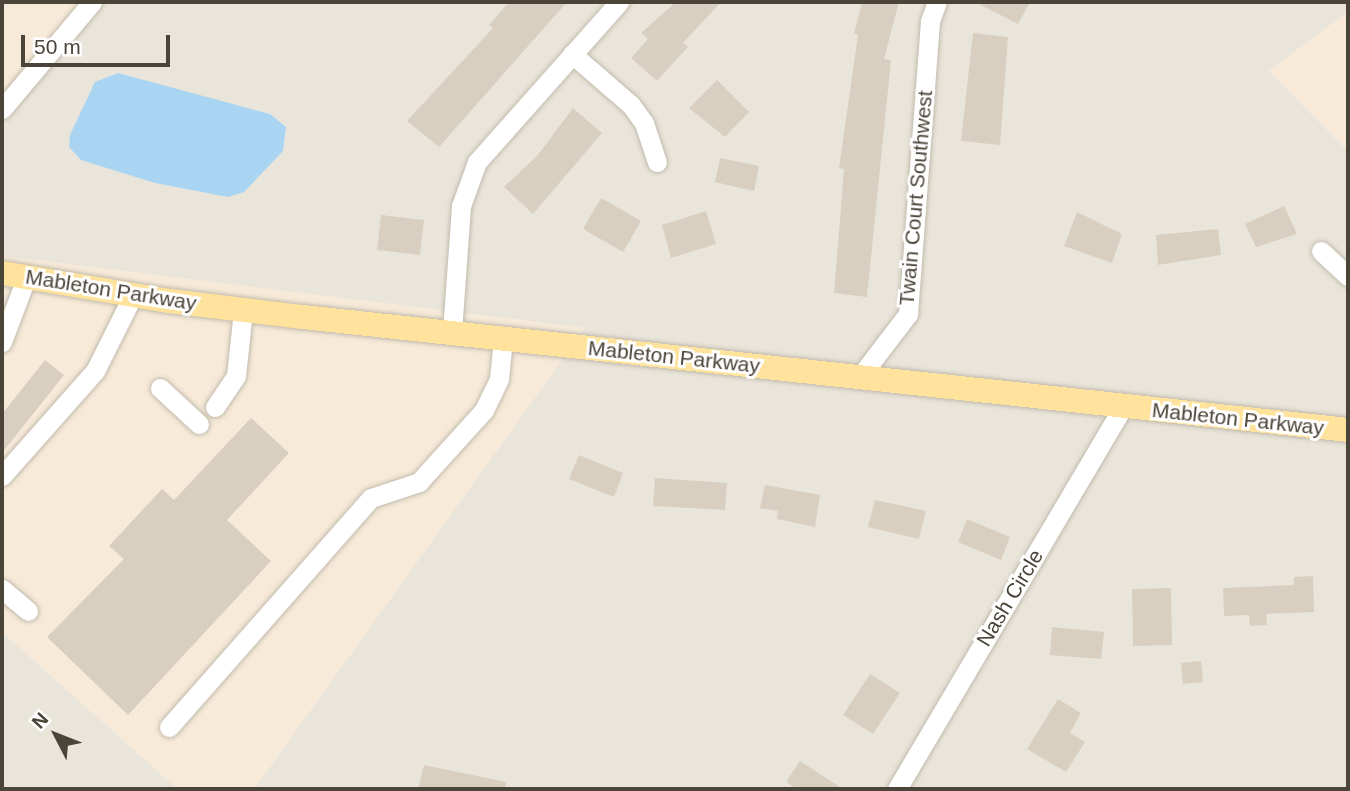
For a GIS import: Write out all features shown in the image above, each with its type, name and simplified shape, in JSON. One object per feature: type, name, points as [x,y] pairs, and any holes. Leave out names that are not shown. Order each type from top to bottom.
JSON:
[{"type":"main road","name":"Mableton Parkway","points":[[2,273],[243,310],[1348,430]]},
{"type":"street","points":[[2,109],[92,2]]},
{"type":"street","points":[[452,332],[461,206],[477,162],[619,2]]},
{"type":"street","name":"Twain Court Southwest","points":[[859,378],[900,329],[911,293],[930,21],[937,2]]},
{"type":"street","points":[[572,54],[631,105],[644,124],[657,162]]},
{"type":"street","points":[[1321,251],[1348,276]]},
{"type":"street","points":[[2,342],[26,278]]},
{"type":"street","points":[[2,476],[107,353],[133,295]]},
{"type":"street","points":[[215,407],[236,376],[243,310]]},
{"type":"street","points":[[169,727],[371,498],[419,482],[484,410],[499,379],[503,338]]},
{"type":"street","points":[[160,388],[200,424]]},
{"type":"street","name":"Nash Circle","points":[[897,789],[1123,407]]},
{"type":"street","points":[[2,590],[28,611]]},
{"type":"shaded area","points":[[2,2],[94,2],[2,102]]},
{"type":"shaded area","points":[[94,2],[1348,2],[1348,12],[1269,71],[1348,151],[1348,789],[254,789],[584,328],[2,256],[2,102]]},
{"type":"shaded area","points":[[1348,12],[1348,151],[1269,71]]},
{"type":"shaded area","points":[[2,256],[585,328],[254,789],[178,789],[2,632]]},
{"type":"shaded area","points":[[2,632],[178,789],[2,789]]},
{"type":"water","points":[[118,73],[270,114],[286,127],[283,151],[244,192],[228,197],[155,183],[81,160],[69,147],[70,135],[95,82]]},
{"type":"building","points":[[509,2],[567,2],[439,147],[407,121],[493,28],[489,25]]},
{"type":"building","points":[[676,2],[721,2],[683,43],[688,47],[657,81],[631,58],[648,39],[641,33]]},
{"type":"building","points":[[862,2],[899,2],[884,59],[891,60],[867,297],[834,293],[844,169],[839,168],[858,35],[854,34]]},
{"type":"building","points":[[975,2],[1030,2],[1018,24]]},
{"type":"building","points":[[973,33],[1008,37],[1000,145],[961,141]]},
{"type":"building","points":[[717,80],[749,112],[725,137],[689,108]]},
{"type":"building","points":[[573,108],[602,133],[533,214],[504,187],[537,156]]},
{"type":"building","points":[[720,158],[759,166],[754,191],[715,182]]},
{"type":"building","points":[[601,198],[641,221],[623,252],[583,229]]},
{"type":"building","points":[[1284,206],[1297,234],[1256,247],[1245,224]]},
{"type":"building","points":[[706,211],[716,244],[671,258],[662,225]]},
{"type":"building","points":[[1077,212],[1122,234],[1112,263],[1064,246]]},
{"type":"building","points":[[381,215],[424,220],[420,255],[377,250]]},
{"type":"building","points":[[1218,229],[1221,255],[1158,265],[1156,235]]},
{"type":"building","points":[[45,360],[64,375],[2,453],[2,414]]},
{"type":"building","points":[[251,418],[289,453],[227,520],[271,561],[128,715],[47,637],[124,559],[109,546],[162,489],[174,500]]},
{"type":"building","points":[[579,455],[623,473],[614,497],[569,479]]},
{"type":"building","points":[[655,478],[727,483],[725,510],[653,506]]},
{"type":"building","points":[[765,485],[820,495],[815,527],[777,519],[778,511],[760,508]]},
{"type":"building","points":[[875,500],[926,511],[919,539],[868,527]]},
{"type":"building","points":[[967,519],[1010,537],[1001,560],[958,542]]},
{"type":"building","points":[[1313,576],[1314,612],[1266,614],[1267,625],[1250,626],[1249,615],[1224,616],[1223,588],[1294,585],[1294,577]]},
{"type":"building","points":[[1171,588],[1172,645],[1133,646],[1132,589]]},
{"type":"building","points":[[1052,627],[1104,632],[1101,659],[1050,655]]},
{"type":"building","points":[[1201,661],[1203,682],[1183,684],[1181,663]]},
{"type":"building","points":[[870,674],[900,693],[873,734],[843,715]]},
{"type":"building","points":[[1058,699],[1081,713],[1070,733],[1085,742],[1066,772],[1027,749]]},
{"type":"building","points":[[800,761],[843,789],[797,789],[786,782]]},
{"type":"building","points":[[424,765],[506,782],[505,789],[418,789]]}]
